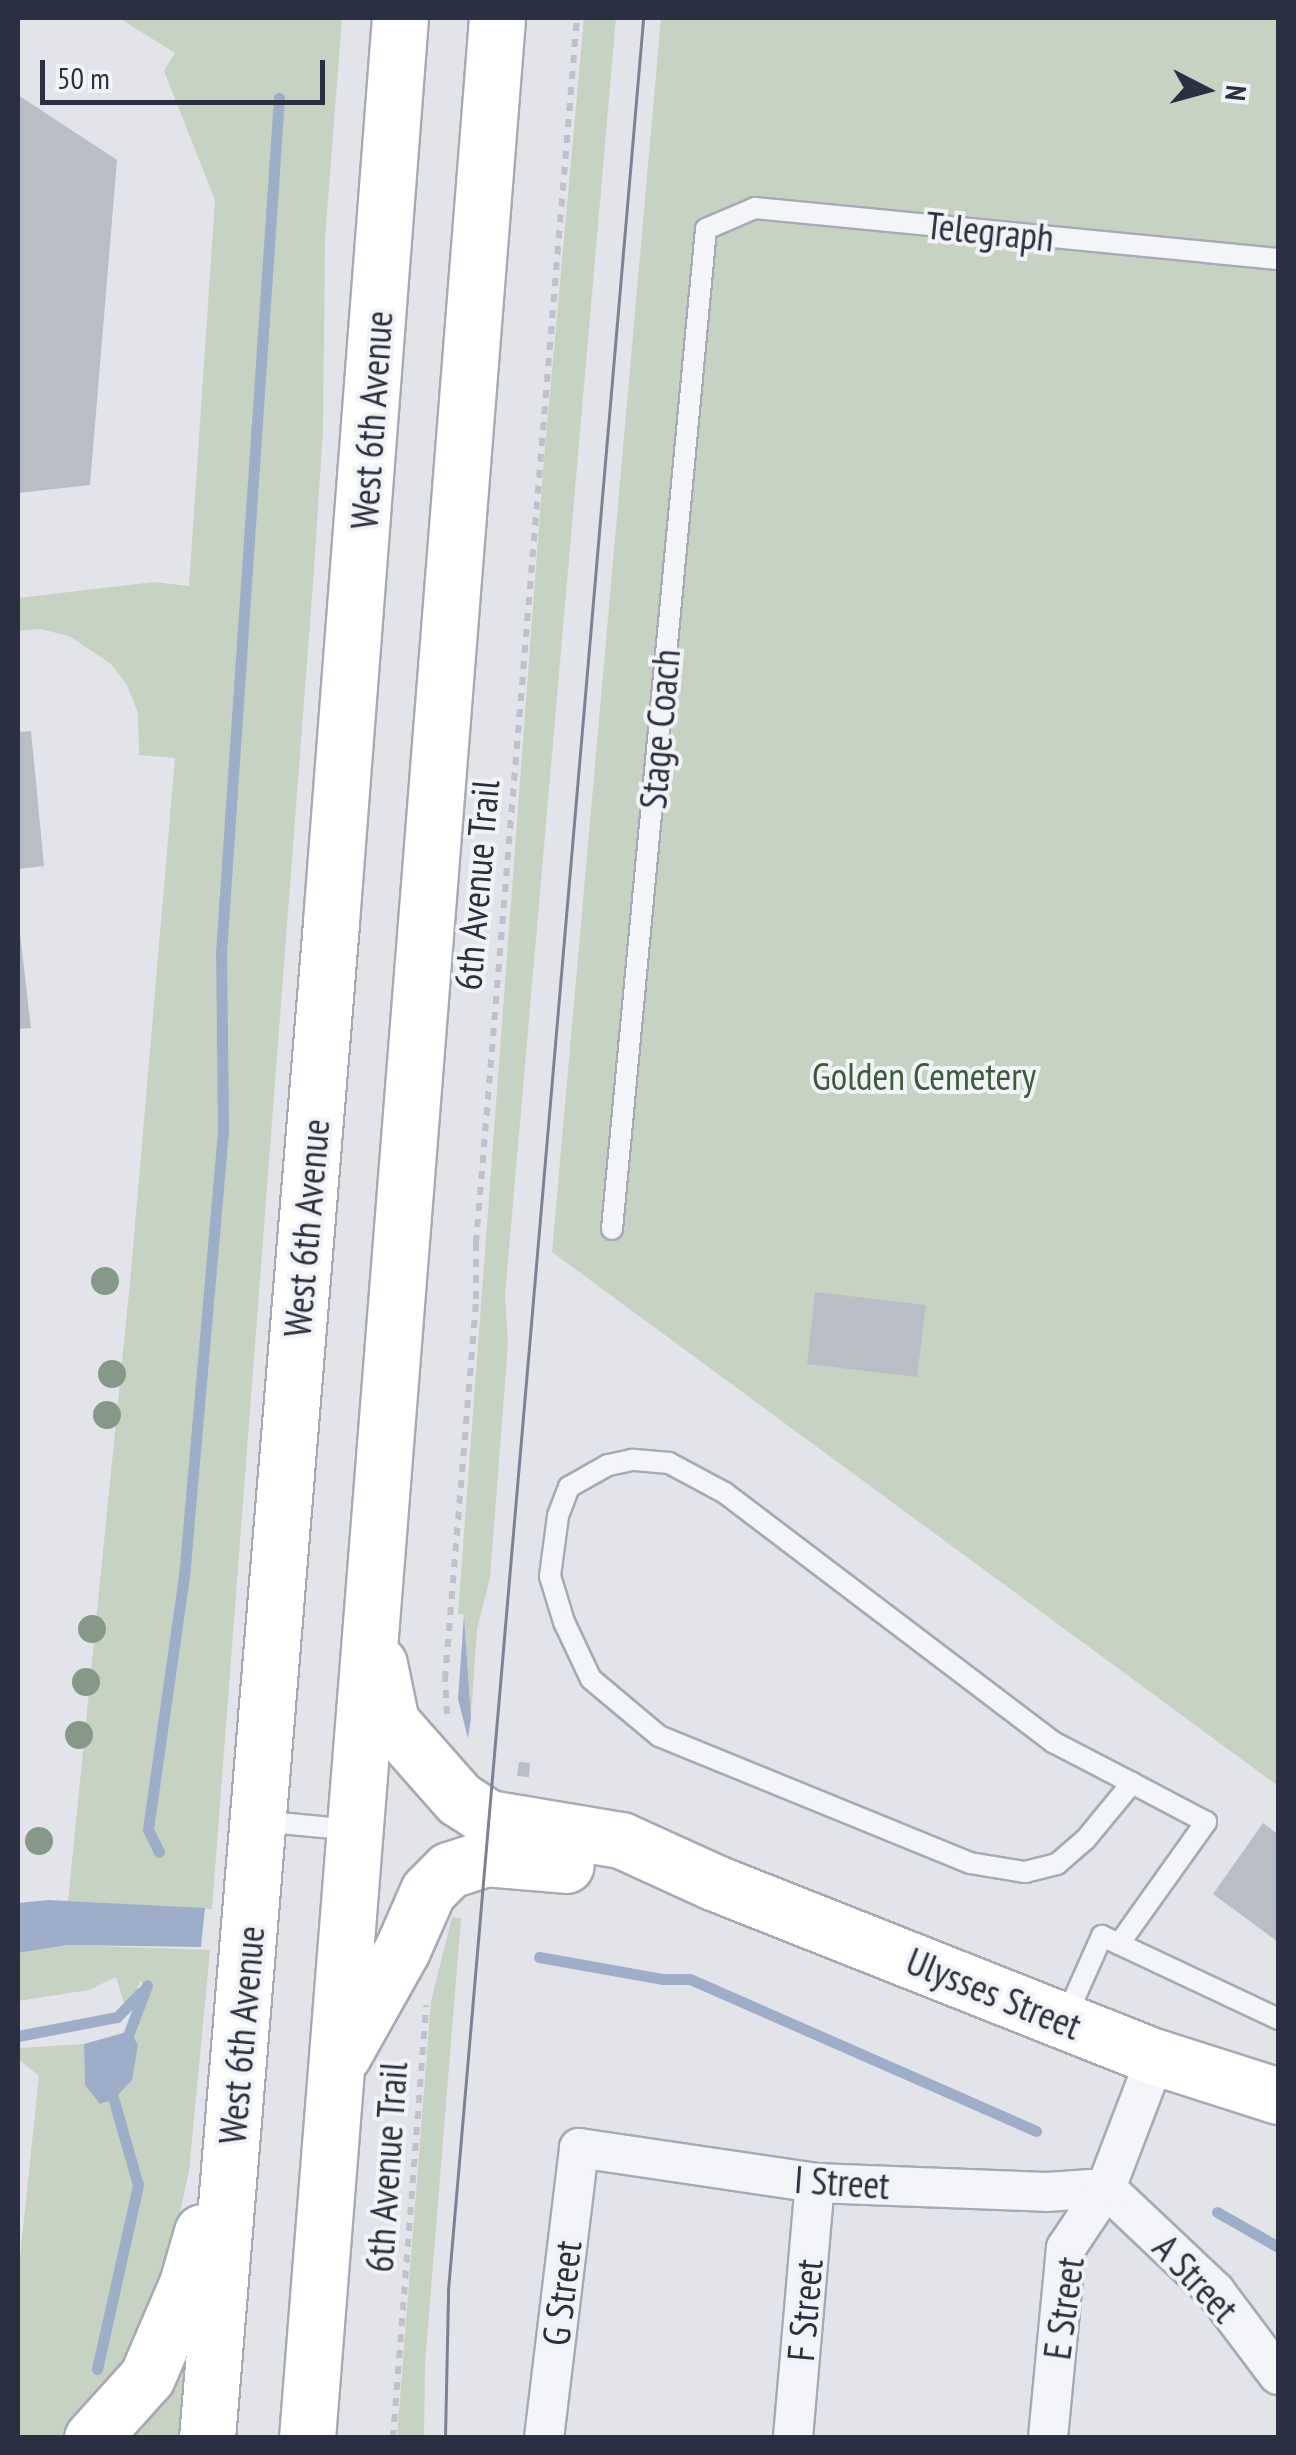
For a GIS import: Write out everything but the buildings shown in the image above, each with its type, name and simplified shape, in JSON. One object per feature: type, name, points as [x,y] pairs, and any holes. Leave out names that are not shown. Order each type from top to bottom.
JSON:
[{"type":"main road","points":[[307,2438],[498,18]]},
{"type":"main road","name":"West 6th Avenue","points":[[207,2438],[398,24]]},
{"type":"main road","name":"Ulysses Street","points":[[370,1618],[390,1722],[459,1799],[488,1818],[621,1840],[713,1882],[1156,2057],[1278,2096]]},
{"type":"main road","name":"Ulysses Street","points":[[336,2066],[402,1950],[428,1891],[449,1870],[485,1858],[713,1882]]},
{"type":"main road","points":[[92,2438],[147,2377],[187,2284],[233,2123]]},
{"type":"street","name":"E Street","points":[[1048,2438],[1066,2248],[1106,2188],[1156,2057]]},
{"type":"street","name":"I Street","points":[[579,2148],[815,2183],[1046,2192],[1106,2188]]},
{"type":"street","name":"G Street","points":[[544,2438],[579,2148]]},
{"type":"street","name":"F Street","points":[[794,2438],[815,2183]]},
{"type":"street","name":"A Street","points":[[1106,2188],[1215,2290],[1278,2375]]},
{"type":"lane","name":"Telegraph","points":[[706,229],[755,208],[1278,259]]},
{"type":"lane","name":"Stage Coach","points":[[612,1229],[706,229]]},
{"type":"lane","points":[[1119,1944],[1206,1822],[1132,1783],[1053,1742],[725,1493],[669,1463],[632,1460],[608,1465],[569,1487],[558,1516],[550,1576],[564,1622],[591,1678],[659,1736],[970,1863],[1025,1872],[1056,1864],[1085,1840],[1132,1783]]},
{"type":"lane","points":[[258,1822],[355,1830]]},
{"type":"lane","points":[[1064,2020],[1102,1936],[1278,2019]]},
{"type":"path","name":"6th Avenue Trail","points":[[452,1728],[444,1702],[444,1679],[577,18]]},
{"type":"path","name":"6th Avenue Trail","points":[[393,2438],[426,1994]]},
{"type":"green space","points":[[119,18],[342,18],[325,239],[323,430],[313,584],[212,1909],[68,1901],[131,1272],[175,758],[139,755],[138,713],[127,685],[111,664],[69,636],[40,629],[18,631],[18,598],[154,582],[189,586],[215,200],[164,71],[175,53]]},
{"type":"green space","points":[[584,18],[616,18],[505,1295],[508,1344],[490,1578],[477,1629],[471,1718],[464,1615],[458,1614],[544,459]]},
{"type":"green space","name":"Golden Cemetery","points":[[661,18],[1278,18],[1278,1786],[552,1252]]},
{"type":"green space","points":[[452,1917],[461,1918],[425,2364],[424,2437],[397,2437],[431,2001]]},
{"type":"green space","points":[[68,1945],[210,1950],[189,2171],[166,2277],[143,2332],[100,2400],[64,2437],[18,2437],[18,2276],[39,2076],[18,2059],[18,2048],[84,2044],[85,2085],[138,2045],[132,2035],[151,1987],[140,1981],[127,2013],[116,1977],[89,1990],[18,2001],[18,1953]]},
{"type":"green space","points":[[188,2346],[186,2437],[123,2438]]},
{"type":"water","points":[[464,1615],[471,1718],[468,1738],[458,1699]]},
{"type":"water","points":[[49,1900],[205,1908],[201,1947],[68,1945],[18,1953],[18,1903]]},
{"type":"water","points":[[130,2031],[138,2045],[132,2080],[114,2099],[100,2104],[85,2085],[84,2044]]},
{"type":"waterway","points":[[159,1852],[148,1829],[184,1577],[223,1131],[221,953],[279,98]]},
{"type":"waterway","points":[[539,1957],[662,1979],[690,1979],[1036,2131]]},
{"type":"waterway","points":[[124,2046],[147,1985]]},
{"type":"waterway","points":[[18,2036],[117,2017],[141,1992]]},
{"type":"waterway","points":[[97,2369],[138,2185],[110,2087]]},
{"type":"waterway","points":[[1217,2212],[1278,2247]]},
{"type":"tram line","points":[[445,2438],[448,2290],[643,18]]}]
